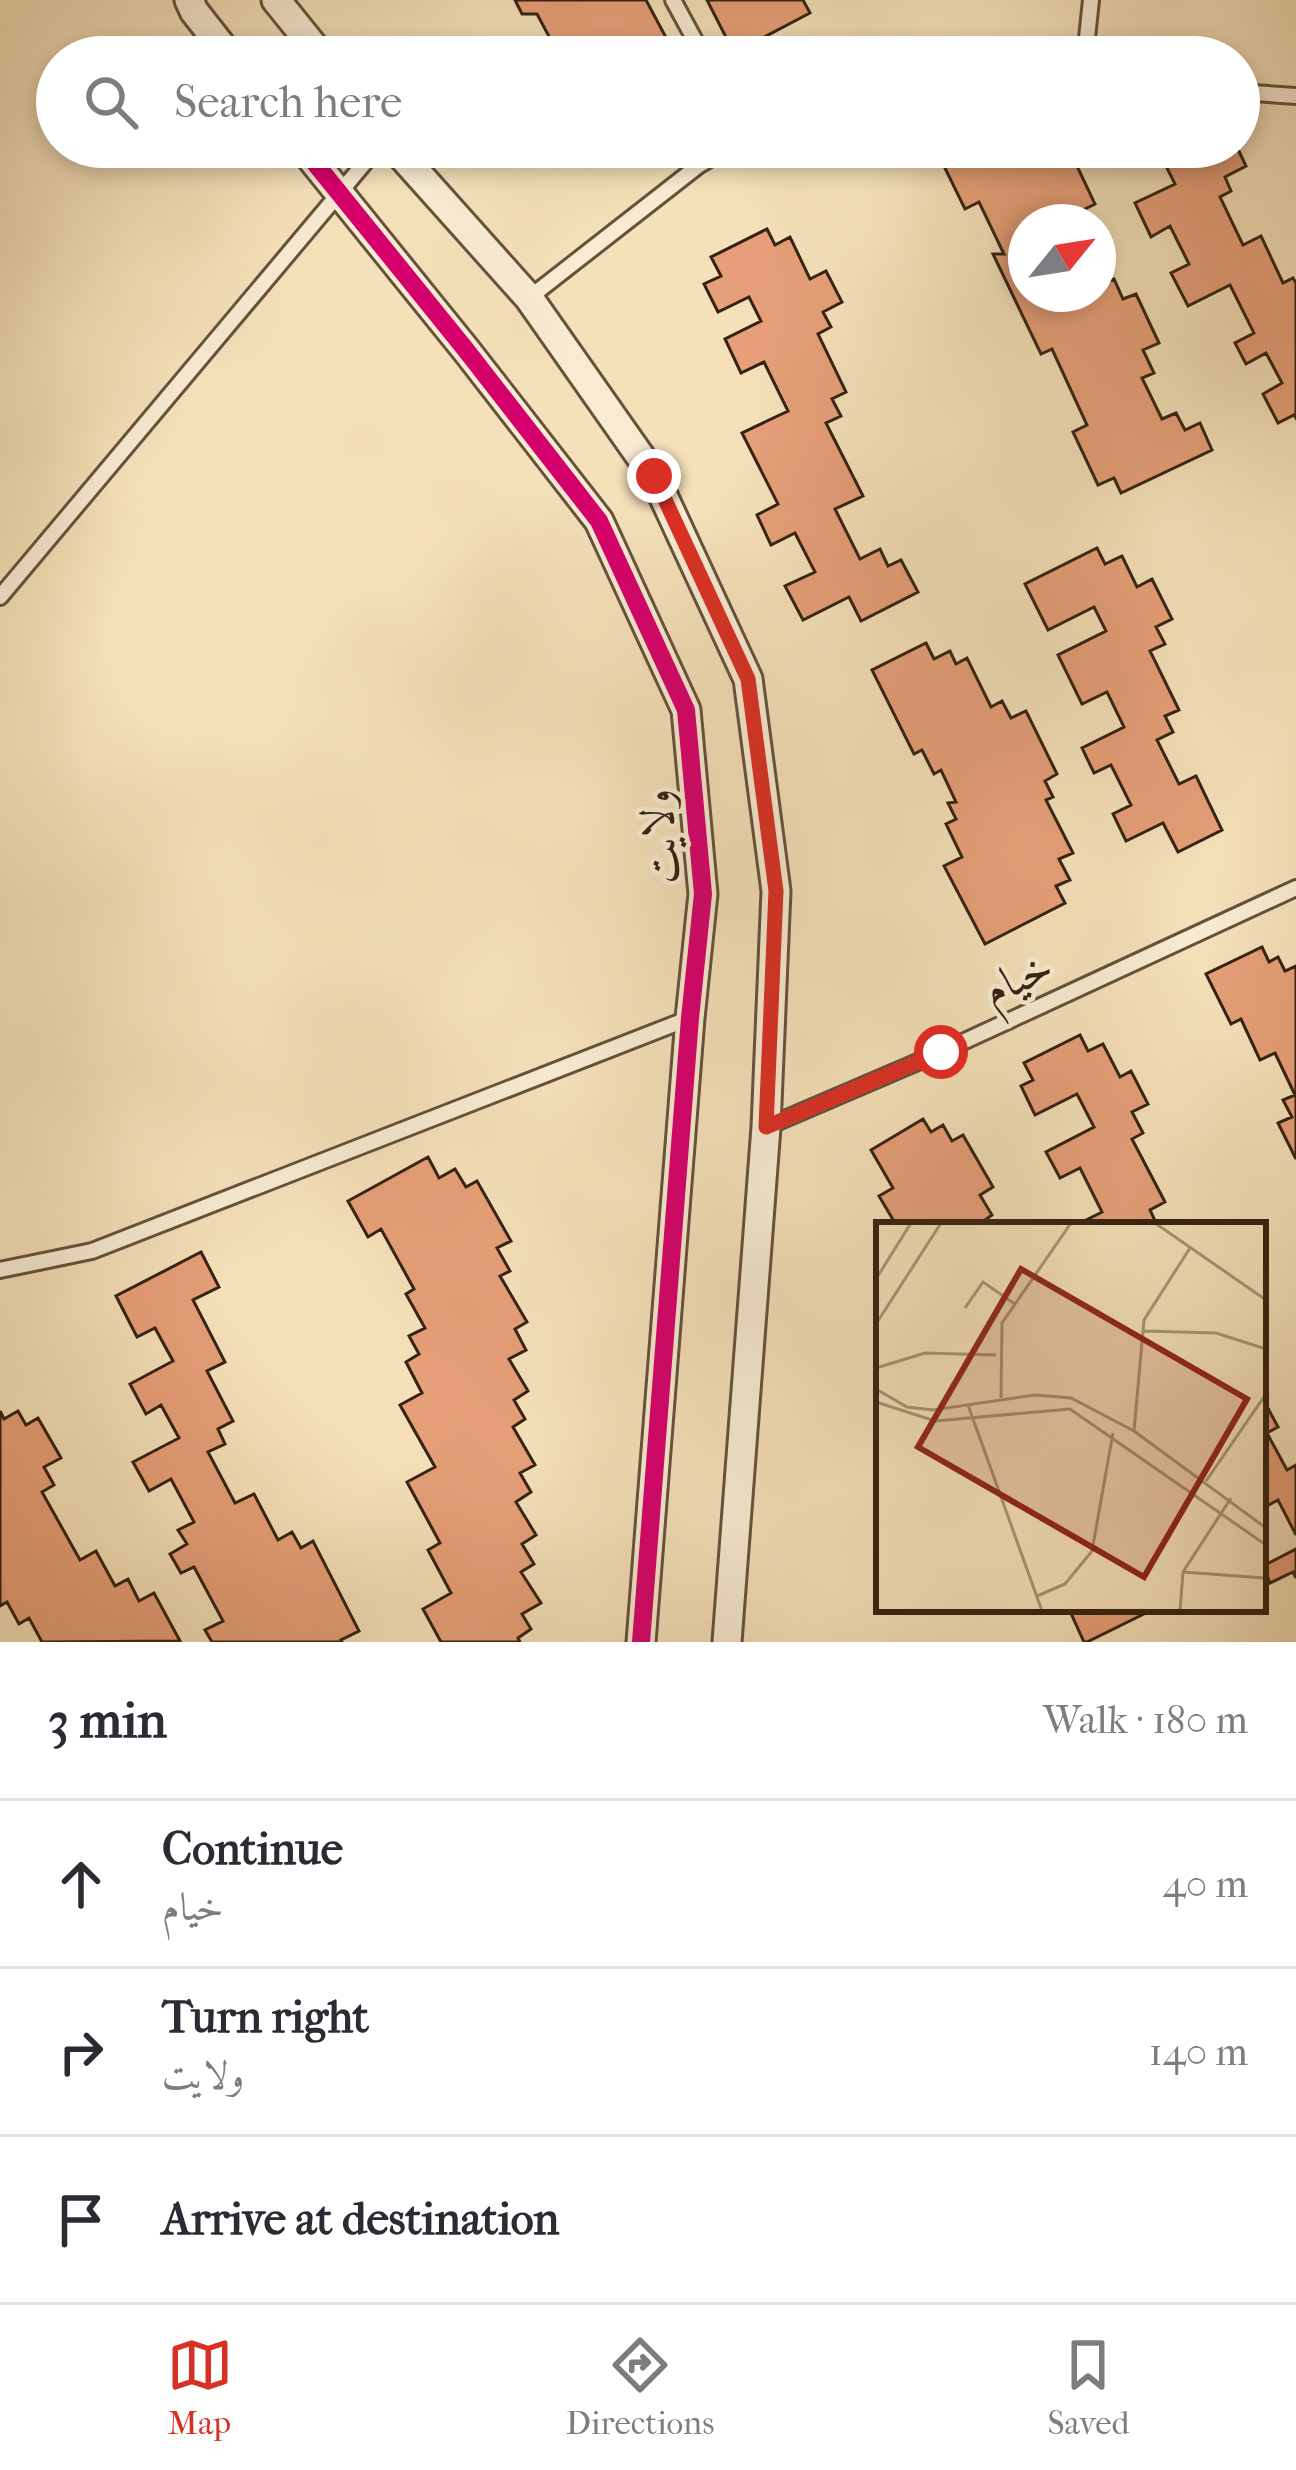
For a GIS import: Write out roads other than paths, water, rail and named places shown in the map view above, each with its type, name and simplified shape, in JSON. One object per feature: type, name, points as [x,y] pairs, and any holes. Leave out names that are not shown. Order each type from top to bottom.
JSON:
[{"type":"street","points":[[189,0],[214,36]]},
{"type":"street","points":[[277,0],[305,36]]},
{"type":"street","name":"ولایت","points":[[318,168],[598,521],[686,710],[703,894],[689,1018],[641,1642]]},
{"type":"street","points":[[413,168],[529,298],[654,476],[748,679],[776,891],[766,1127],[727,1642]]},
{"type":"lane","points":[[673,0],[693,36]]},
{"type":"lane","points":[[1087,36],[1090,0]]},
{"type":"lane","points":[[1260,93],[1296,96]]},
{"type":"lane","points":[[0,597],[360,168]]},
{"type":"lane","points":[[529,298],[695,168]]},
{"type":"lane","name":"خیام","points":[[766,1127],[1296,888]]},
{"type":"lane","points":[[0,1270],[92,1251],[689,1018]]}]
